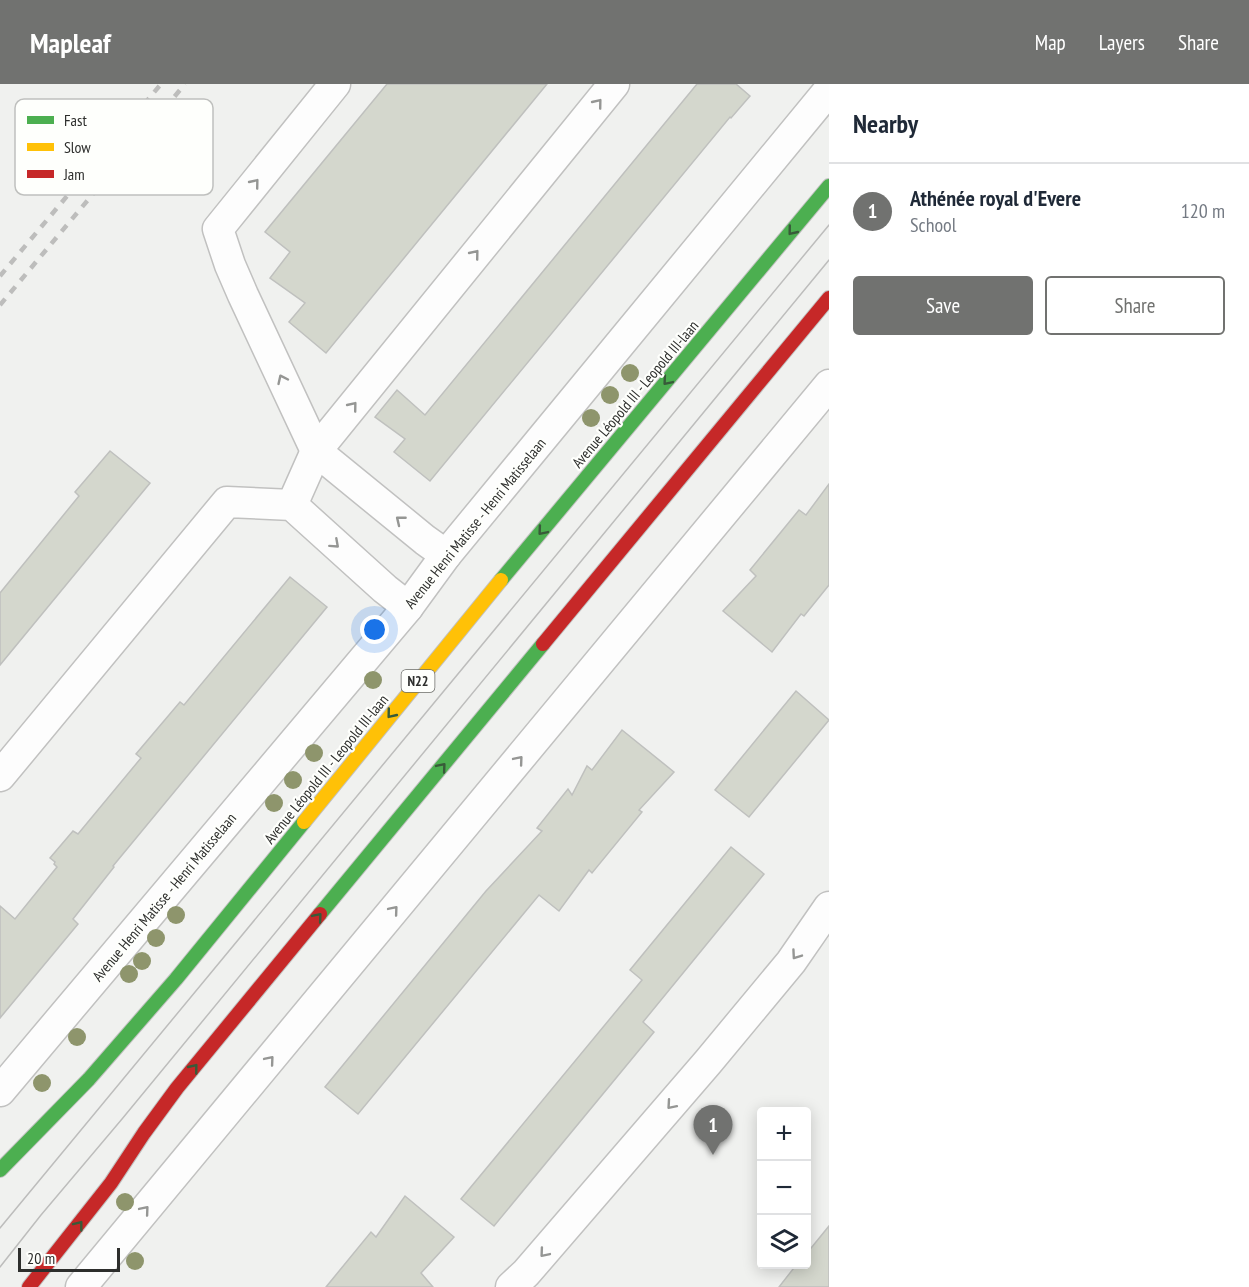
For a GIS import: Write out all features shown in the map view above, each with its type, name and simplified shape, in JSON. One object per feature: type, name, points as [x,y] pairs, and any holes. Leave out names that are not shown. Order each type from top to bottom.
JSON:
[{"type":"main road","name":"Avenue Léopold III - Leopold III-laan","points":[[0,1170],[89,1079],[176,979],[454,636],[829,186]]},
{"type":"main road","points":[[29,1287],[111,1184],[144,1133],[198,1062],[829,298]]},
{"type":"street","points":[[335,84],[219,229],[230,265],[243,295],[316,451],[446,555]]},
{"type":"street","points":[[292,505],[316,451],[614,84]]},
{"type":"street","name":"Avenue Henri Matisse - Henri Matisselaan","points":[[0,1091],[408,607],[446,555],[829,90]]},
{"type":"street","points":[[81,1287],[829,385]]},
{"type":"street","points":[[0,776],[227,502],[292,505],[408,607]]},
{"type":"street","points":[[512,1287],[708,1062],[791,962],[829,907]]},
{"type":"building","points":[[387,84],[547,84],[326,353],[289,322],[305,303],[270,278],[290,252],[265,232]]},
{"type":"building","points":[[697,84],[736,84],[750,96],[730,117],[430,481],[394,452],[405,439],[375,417],[397,390],[425,415]]},
{"type":"building","points":[[110,451],[150,483],[0,665],[0,593],[79,496],[75,492]]},
{"type":"building","points":[[829,484],[829,585],[804,616],[801,614],[772,652],[723,611],[756,576],[750,570],[799,510],[806,515]]},
{"type":"building","points":[[290,577],[327,607],[113,866],[73,919],[78,924],[0,1018],[0,906],[15,919],[57,867],[50,858],[73,831],[78,834],[141,758],[136,754],[180,702],[184,705]]},
{"type":"building","points":[[796,691],[829,720],[749,817],[715,790]]},
{"type":"building","points":[[622,730],[674,772],[639,810],[642,812],[592,873],[589,870],[559,911],[539,895],[358,1114],[325,1087],[486,891],[542,831],[537,828],[568,789],[572,795],[587,766],[592,770]]},
{"type":"building","points":[[731,847],[764,874],[643,1022],[654,1032],[494,1226],[461,1199],[642,980],[630,970]]},
{"type":"building","points":[[405,1196],[454,1237],[421,1273],[433,1287],[326,1287],[371,1232],[376,1237]]},
{"type":"building","points":[[829,1226],[829,1287],[779,1287],[793,1269],[811,1269],[811,1248]]},
{"type":"tram line","points":[[0,1228],[829,225]]},
{"type":"tram line","points":[[0,1267],[829,260]]},
{"type":"railway","points":[[148,99],[161,84]]},
{"type":"railway","points":[[172,99],[185,84]]},
{"type":"railway","points":[[0,276],[68,195]]},
{"type":"railway","points":[[0,305],[92,195]]},
{"type":"traffic: fast","points":[[501,580],[829,186]]},
{"type":"traffic: fast","points":[[320,914],[543,644]]},
{"type":"traffic: fast","points":[[0,1170],[89,1079],[176,979],[304,822]]},
{"type":"traffic: slow","points":[[304,822],[501,580]]},
{"type":"traffic: jam","points":[[543,644],[829,298]]},
{"type":"traffic: jam","points":[[29,1287],[111,1183],[177,1088],[320,914]]},
{"type":"place","name":"Athénée royal d'Evere","points":[[713,1155]]}]
